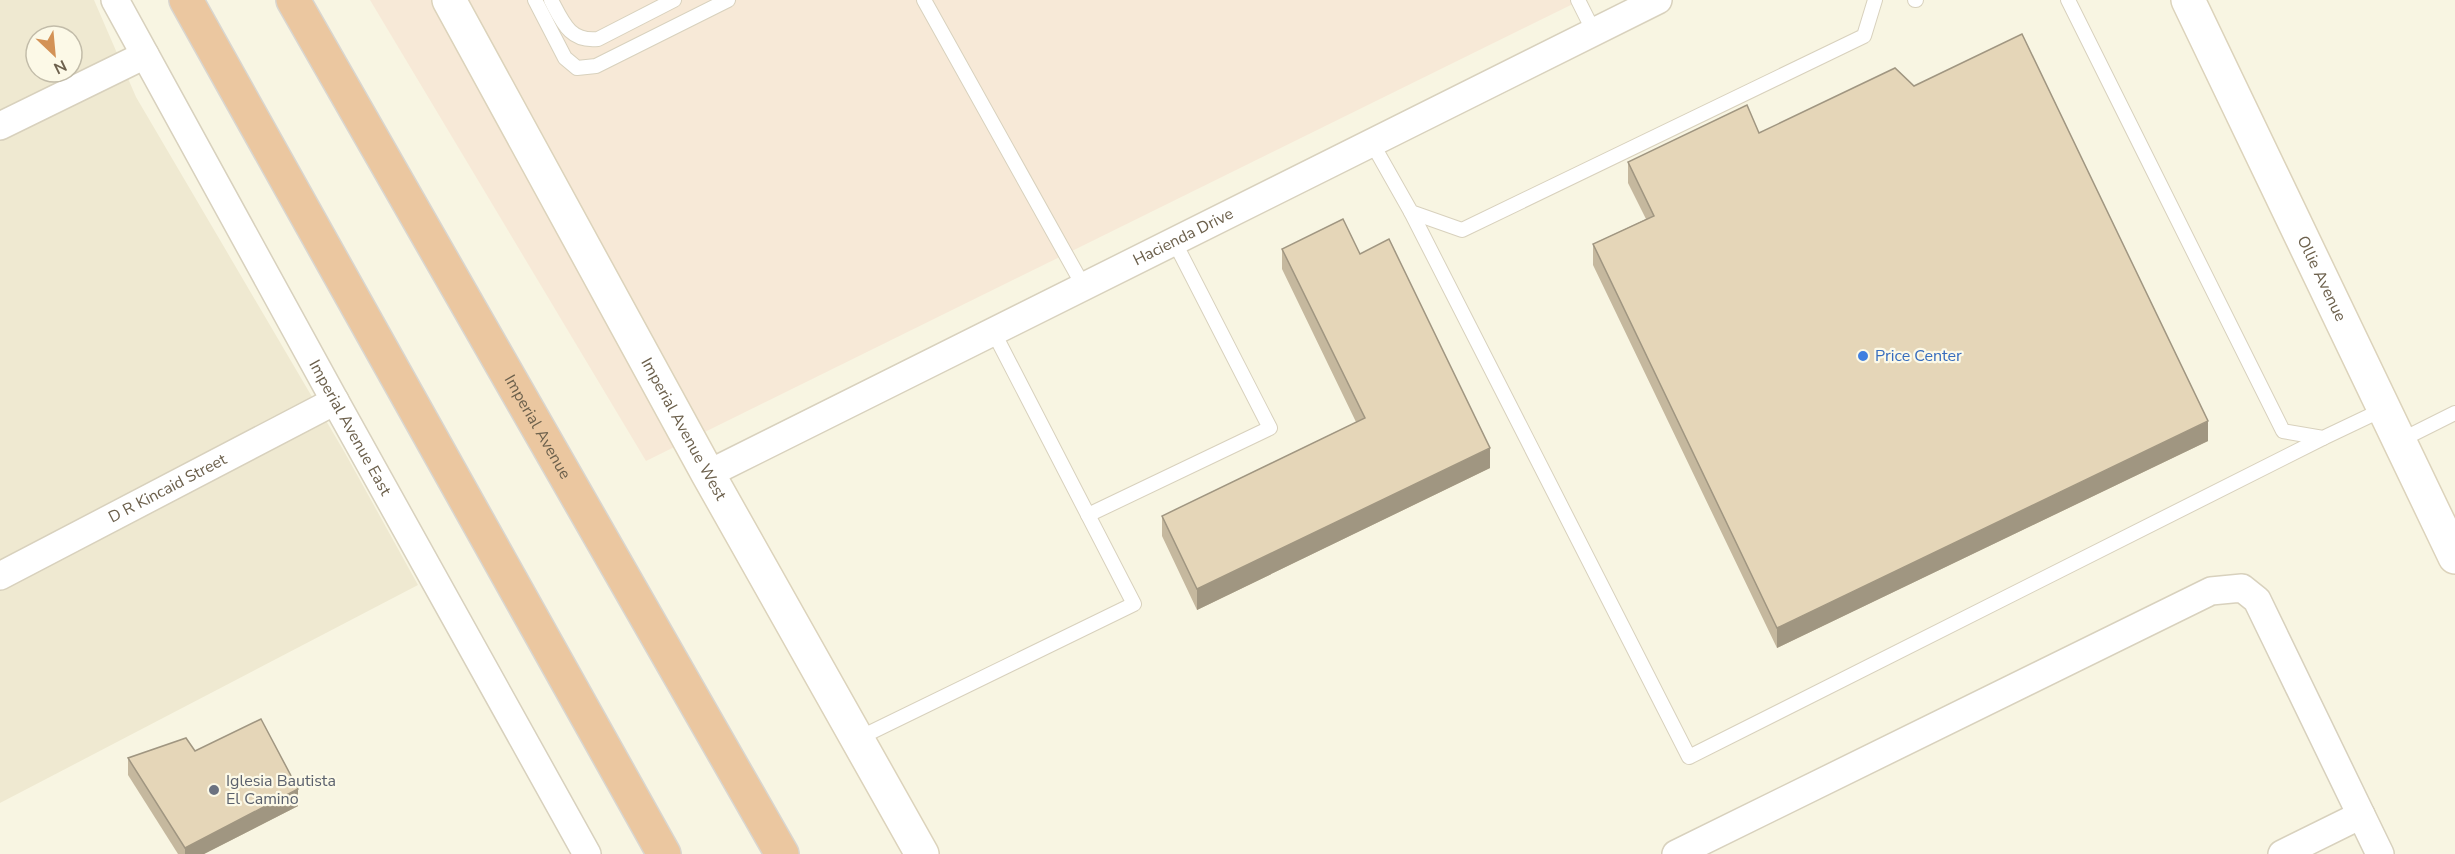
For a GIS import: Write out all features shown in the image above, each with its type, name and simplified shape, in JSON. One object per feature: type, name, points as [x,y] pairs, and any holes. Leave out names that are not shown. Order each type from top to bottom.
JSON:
[{"type":"highway","points":[[186,0],[664,854]]},
{"type":"highway","name":"Imperial Avenue","points":[[293,0],[782,854]]},
{"type":"street","name":"Imperial Avenue East","points":[[115,0],[335,402],[587,854]]},
{"type":"street","name":"Imperial Avenue West","points":[[449,0],[708,474],[922,854]]},
{"type":"street","name":"Hacienda Drive","points":[[708,474],[1658,0]]},
{"type":"street","name":"Ollie Avenue","points":[[2188,0],[2455,557]]},
{"type":"street","points":[[0,126],[146,55]]},
{"type":"street","name":"D R Kincaid Street","points":[[0,576],[335,402]]},
{"type":"street","points":[[1676,854],[2211,591],[2242,588],[2257,600],[2380,854]]},
{"type":"street","points":[[2282,854],[2361,815]]},
{"type":"lane","points":[[535,0],[565,57],[577,68],[596,66],[728,0]]},
{"type":"lane","points":[[551,0],[570,32],[585,40],[598,39],[674,0]]},
{"type":"lane","points":[[924,0],[1084,287]]},
{"type":"lane","points":[[1578,0],[1594,32]]},
{"type":"lane","points":[[1411,212],[1462,230],[1864,36],[1875,0]]},
{"type":"lane","points":[[2068,0],[2283,431],[2323,438]]},
{"type":"lane","points":[[1372,143],[1411,212],[1689,757],[2384,409]]},
{"type":"lane","points":[[1088,515],[1270,428],[1174,241]]},
{"type":"lane","points":[[857,739],[1134,604],[993,332]]},
{"type":"lane","points":[[2399,441],[2455,412]]},
{"type":"shaded area","points":[[0,0],[94,0],[136,97],[345,453],[418,585],[0,803]]},
{"type":"shaded area","points":[[370,0],[1581,0],[646,461]]},
{"type":"building","points":[[2022,34],[2208,421],[1777,628],[1593,244],[1654,216],[1628,162],[1747,105],[1759,133],[1895,68],[1914,86]]},
{"type":"building","points":[[1343,219],[1360,254],[1389,239],[1490,448],[1197,589],[1162,516],[1365,418],[1282,249]]},
{"type":"building","name":"Iglesia Bautista El Camino","points":[[261,719],[298,789],[185,848],[128,758],[186,738],[195,751]]},
{"type":"place","name":"Price Center","points":[[1863,356]]},
{"type":"place","name":"Iglesia Bautista El Camino","points":[[214,790]]}]
